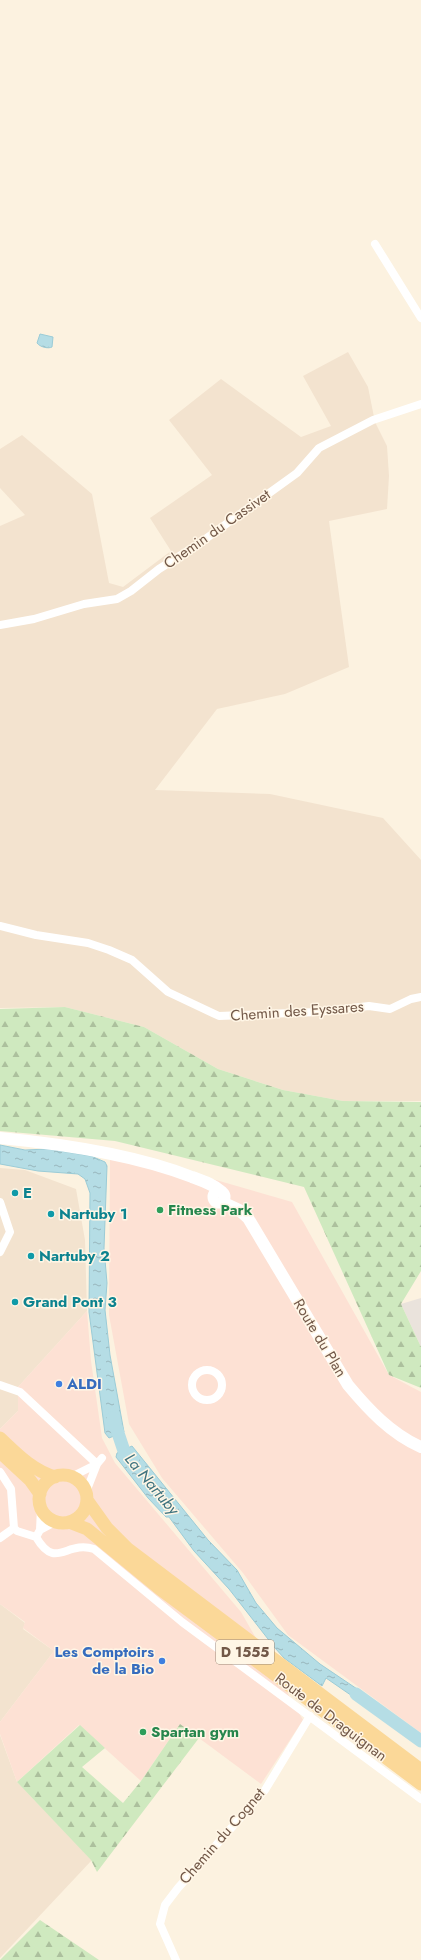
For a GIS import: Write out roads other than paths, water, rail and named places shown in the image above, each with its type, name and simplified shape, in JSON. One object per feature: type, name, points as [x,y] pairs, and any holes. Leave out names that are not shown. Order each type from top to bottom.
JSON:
[{"type":"main road","points":[[0,1438],[27,1463],[55,1477],[71,1477],[83,1486],[86,1496],[82,1514],[69,1522],[55,1522],[47,1517],[41,1508],[40,1494],[30,1480],[0,1452]]},
{"type":"main road","points":[[40,1494],[48,1481],[55,1477]]},
{"type":"main road","name":"Route de Draguignan","points":[[86,1496],[106,1528],[128,1549],[421,1770]]},
{"type":"main road","name":"Route de Draguignan","points":[[69,1522],[87,1529],[160,1589],[421,1784]]},
{"type":"street","points":[[375,244],[421,318]]},
{"type":"street","name":"Chemin du Cassivet","points":[[0,625],[34,619],[84,604],[117,599],[131,591],[159,569],[197,545],[297,473],[319,448],[373,420],[421,404]]},
{"type":"street","name":"Chemin des Eyssares","points":[[0,926],[36,935],[88,943],[108,950],[132,960],[168,992],[219,1016],[317,1012],[369,1006],[390,1009],[411,999],[421,997]]},
{"type":"street","name":"Route du Plan","points":[[0,1138],[41,1142],[110,1154],[162,1167],[212,1184],[220,1196],[239,1210],[260,1236],[348,1384],[366,1407],[392,1429],[421,1447]]},
{"type":"street","points":[[0,1202],[10,1232],[0,1252]]},
{"type":"street","points":[[0,1385],[20,1392],[100,1461]]},
{"type":"street","points":[[71,1477],[100,1461]]},
{"type":"street","points":[[86,1496],[100,1461]]},
{"type":"street","points":[[0,1472],[11,1489],[14,1528]]},
{"type":"street","points":[[41,1508],[38,1533],[43,1549],[51,1553],[60,1554],[76,1548],[86,1547],[94,1549],[127,1578],[182,1622],[421,1799]]},
{"type":"street","points":[[14,1528],[17,1531],[38,1533],[55,1522]]},
{"type":"street","points":[[0,1538],[14,1528]]},
{"type":"street","name":"Chemin du Cognet","points":[[176,1960],[160,1924],[165,1905],[178,1888],[265,1790],[310,1716]]},
{"type":"water","points":[[40,334],[53,337],[52,347],[48,348],[40,346],[37,343]]},
{"type":"water","points":[[0,1145],[25,1150],[48,1149],[91,1156],[105,1162],[107,1166],[104,1248],[107,1283],[105,1310],[110,1355],[124,1432],[109,1438],[105,1433],[89,1312],[90,1193],[85,1179],[78,1174],[38,1171],[0,1164]]},
{"type":"water","points":[[132,1446],[208,1540],[237,1570],[256,1603],[277,1628],[320,1664],[369,1697],[371,1709],[326,1678],[322,1686],[284,1658],[229,1589],[194,1551],[169,1517],[166,1517],[148,1498],[116,1457],[117,1453]]},
{"type":"water","points":[[377,1704],[421,1736],[421,1746],[379,1715]]},
{"type":"waterway","name":"La Nartuby","points":[[113,1418],[124,1451],[133,1463]]},
{"type":"waterway","name":"La Nartuby","points":[[356,1694],[421,1741]]},
{"type":"place","name":"E","points":[[15,1193]]},
{"type":"place","name":"Fitness Park","points":[[160,1210]]},
{"type":"place","name":"Nartuby 1","points":[[51,1214]]},
{"type":"place","name":"Nartuby 2","points":[[31,1256]]},
{"type":"place","name":"Grand Pont 3","points":[[15,1302]]},
{"type":"place","name":"ALDI","points":[[59,1384]]},
{"type":"place","name":"Les Comptoirs de la Bio","points":[[162,1661]]},
{"type":"place","name":"Spartan gym","points":[[143,1732]]}]
